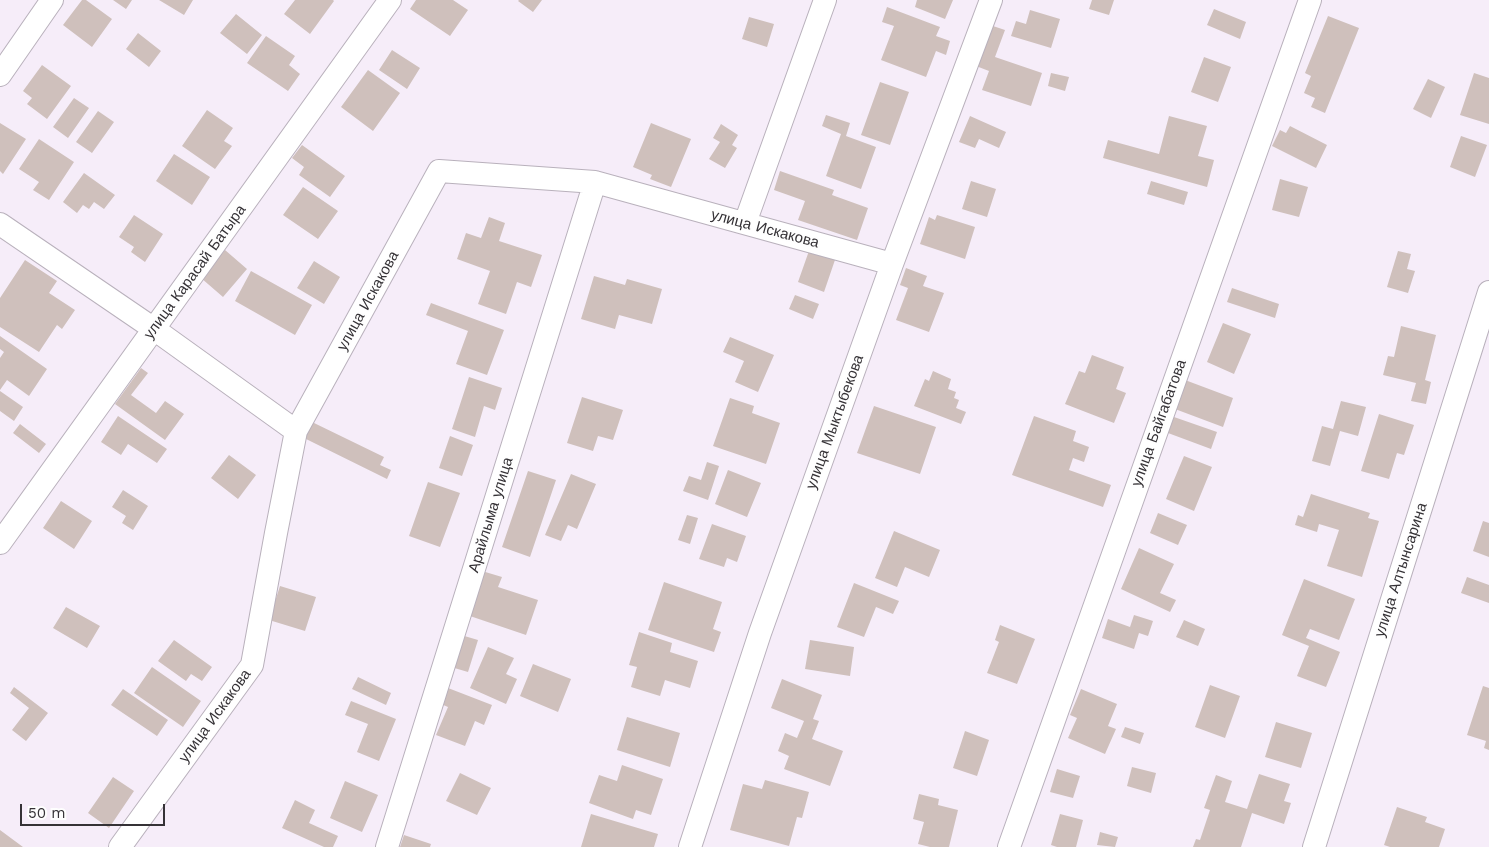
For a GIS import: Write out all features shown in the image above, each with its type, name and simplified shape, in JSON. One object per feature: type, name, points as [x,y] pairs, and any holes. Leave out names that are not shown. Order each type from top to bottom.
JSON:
[{"type":"street","points":[[0,75],[52,0]]},
{"type":"street","name":"улица Карасай Батыра","points":[[0,543],[390,0]]},
{"type":"street","points":[[745,223],[825,0]]},
{"type":"street","name":"улица Мыктыбекова","points":[[690,847],[760,633],[892,264],[991,0]]},
{"type":"street","name":"улица Байгабатова","points":[[1009,847],[1310,0]]},
{"type":"street","name":"улица Искакова","points":[[120,847],[252,665],[296,431],[439,171],[595,182],[892,264]]},
{"type":"street","name":"Арайлыма улица","points":[[387,847],[595,182]]},
{"type":"street","points":[[0,224],[154,329],[296,431]]},
{"type":"street","name":"улица Алтынсарина","points":[[1314,847],[1489,292]]},
{"type":"building","points":[[82,0],[86,0],[112,19],[92,47],[63,25]]},
{"type":"building","points":[[113,0],[132,0],[126,9]]},
{"type":"building","points":[[159,0],[193,0],[184,15]]},
{"type":"building","points":[[295,0],[334,1],[310,34],[284,14]]},
{"type":"building","points":[[416,0],[453,0],[468,10],[450,36],[410,9]]},
{"type":"building","points":[[519,0],[542,0],[533,12]]},
{"type":"building","points":[[917,0],[953,0],[945,19],[915,7]]},
{"type":"building","points":[[1092,0],[1114,0],[1109,15],[1089,9]]},
{"type":"building","points":[[887,7],[940,27],[936,36],[950,41],[946,55],[936,51],[926,77],[881,60],[894,26],[882,22]]},
{"type":"building","points":[[1214,9],[1246,22],[1240,39],[1207,25]]},
{"type":"building","points":[[1030,10],[1060,19],[1051,48],[1011,36],[1016,21],[1026,24]]},
{"type":"building","points":[[236,14],[262,35],[247,54],[220,33]]},
{"type":"building","points":[[1328,16],[1359,28],[1325,113],[1311,107],[1315,98],[1304,93],[1311,76],[1305,73]]},
{"type":"building","points":[[749,17],[774,24],[767,47],[742,39]]},
{"type":"building","points":[[990,25],[1005,30],[995,57],[1042,73],[1031,106],[982,90],[989,71],[976,66]]},
{"type":"building","points":[[138,33],[161,51],[149,67],[126,49]]},
{"type":"building","points":[[266,36],[295,56],[289,65],[300,74],[288,91],[247,63]]},
{"type":"building","points":[[392,50],[420,68],[407,89],[379,70]]},
{"type":"building","points":[[1204,57],[1231,67],[1218,102],[1191,92]]},
{"type":"building","points":[[42,65],[71,86],[47,119],[27,104],[32,98],[23,91]]},
{"type":"building","points":[[368,70],[400,93],[373,131],[341,107]]},
{"type":"building","points":[[1051,73],[1069,77],[1065,91],[1048,86]]},
{"type":"building","points":[[1474,73],[1489,78],[1489,124],[1460,115]]},
{"type":"building","points":[[1428,79],[1445,87],[1431,118],[1413,109]]},
{"type":"building","points":[[880,82],[909,92],[890,145],[861,135]]},
{"type":"building","points":[[74,98],[89,108],[68,138],[53,127]]},
{"type":"building","points":[[207,110],[233,128],[224,141],[232,146],[215,169],[182,146]]},
{"type":"building","points":[[98,111],[114,122],[92,153],[76,142]]},
{"type":"building","points":[[826,115],[850,123],[846,136],[876,147],[861,189],[826,176],[841,134],[822,126]]},
{"type":"building","points":[[970,116],[1006,132],[999,148],[979,139],[975,148],[959,142]]},
{"type":"building","points":[[1169,116],[1207,126],[1198,156],[1214,160],[1207,187],[1103,158],[1108,140],[1159,154]]},
{"type":"building","points":[[0,123],[26,139],[3,174],[0,171]]},
{"type":"building","points":[[651,123],[691,139],[671,187],[650,179],[652,175],[633,167]]},
{"type":"building","points":[[721,124],[738,135],[732,145],[737,148],[725,168],[709,159],[720,142],[713,138]]},
{"type":"building","points":[[1290,126],[1327,145],[1316,168],[1272,146],[1280,130],[1286,133]]},
{"type":"building","points":[[1461,136],[1487,145],[1475,177],[1450,167]]},
{"type":"building","points":[[39,139],[74,162],[49,200],[33,190],[39,182],[19,169]]},
{"type":"building","points":[[302,145],[345,176],[330,197],[299,175],[304,167],[292,158]]},
{"type":"building","points":[[174,154],[210,177],[192,205],[156,181]]},
{"type":"building","points":[[780,171],[834,190],[832,195],[868,208],[857,240],[798,220],[805,201],[774,190]]},
{"type":"building","points":[[84,173],[115,195],[104,209],[94,202],[89,209],[83,205],[77,213],[63,202]]},
{"type":"building","points":[[1280,179],[1308,187],[1299,217],[1272,210]]},
{"type":"building","points":[[971,181],[996,189],[987,217],[962,209]]},
{"type":"building","points":[[1151,181],[1188,192],[1184,205],[1147,194]]},
{"type":"building","points":[[303,187],[338,211],[318,239],[283,215]]},
{"type":"building","points":[[134,215],[163,234],[145,262],[131,252],[134,247],[119,237]]},
{"type":"building","points":[[937,215],[975,227],[965,259],[920,244],[929,217],[935,220]]},
{"type":"building","points":[[489,217],[505,223],[499,241],[542,255],[531,287],[517,282],[506,314],[478,304],[490,271],[457,259],[466,233],[481,238]]},
{"type":"building","points":[[810,248],[836,257],[824,292],[798,282]]},
{"type":"building","points":[[225,250],[247,269],[223,297],[201,278]]},
{"type":"building","points":[[1398,251],[1411,254],[1407,269],[1415,271],[1408,293],[1387,287]]},
{"type":"building","points":[[25,260],[57,281],[49,293],[75,310],[62,329],[57,325],[39,352],[0,327],[0,298]]},
{"type":"building","points":[[314,261],[340,277],[324,304],[297,288]]},
{"type":"building","points":[[906,268],[927,276],[923,286],[944,293],[929,332],[896,320],[908,288],[900,285]]},
{"type":"building","points":[[251,271],[312,305],[295,335],[235,301]]},
{"type":"building","points":[[594,276],[625,285],[627,279],[662,289],[652,324],[619,315],[615,329],[581,319]]},
{"type":"building","points":[[1232,288],[1279,304],[1275,318],[1227,302]]},
{"type":"building","points":[[795,295],[819,304],[813,319],[789,309]]},
{"type":"building","points":[[431,303],[504,330],[487,375],[456,364],[468,331],[426,315]]},
{"type":"building","points":[[1223,323],[1251,334],[1234,374],[1207,362]]},
{"type":"building","points":[[1401,326],[1436,335],[1425,380],[1431,382],[1426,404],[1411,401],[1416,383],[1383,375],[1388,356],[1394,357]]},
{"type":"building","points":[[0,336],[47,369],[29,396],[7,380],[0,390],[0,358],[4,352],[0,349]]},
{"type":"building","points":[[730,337],[774,355],[758,392],[735,382],[744,361],[723,352]]},
{"type":"building","points":[[1092,355],[1124,367],[1116,389],[1126,393],[1114,423],[1065,404],[1079,371],[1085,373]]},
{"type":"building","points":[[141,368],[148,373],[131,395],[156,413],[165,401],[184,414],[165,440],[115,404]]},
{"type":"building","points":[[933,371],[951,379],[948,389],[956,392],[954,398],[959,400],[956,408],[966,412],[961,424],[914,406],[925,379],[929,381]]},
{"type":"building","points":[[469,377],[502,388],[495,410],[484,406],[475,437],[452,429]]},
{"type":"building","points":[[1185,380],[1233,398],[1223,427],[1175,409]]},
{"type":"building","points":[[0,391],[23,407],[14,421],[0,411]]},
{"type":"building","points":[[582,397],[623,410],[613,440],[598,436],[593,451],[567,443]]},
{"type":"building","points":[[730,398],[754,406],[752,413],[780,423],[766,464],[713,446]]},
{"type":"building","points":[[1341,401],[1366,407],[1358,436],[1340,431],[1330,466],[1312,461],[1322,426],[1333,429]]},
{"type":"building","points":[[874,406],[936,427],[920,474],[857,453]]},
{"type":"building","points":[[1379,414],[1414,425],[1404,455],[1397,453],[1389,479],[1361,471]]},
{"type":"building","points":[[118,416],[167,449],[157,463],[128,444],[121,455],[101,442]]},
{"type":"building","points":[[1034,416],[1076,431],[1073,441],[1089,447],[1084,462],[1073,458],[1069,470],[1111,485],[1103,507],[1012,475]]},
{"type":"building","points":[[1174,417],[1217,432],[1211,449],[1168,433]]},
{"type":"building","points":[[312,422],[384,457],[380,465],[391,470],[387,479],[304,438]]},
{"type":"building","points":[[20,424],[46,444],[39,453],[13,433]]},
{"type":"building","points":[[450,436],[473,445],[462,476],[439,468]]},
{"type":"building","points":[[229,455],[256,475],[238,499],[211,478]]},
{"type":"building","points":[[1184,456],[1212,467],[1194,511],[1166,499]]},
{"type":"building","points":[[707,462],[719,466],[708,500],[683,491],[689,476],[701,480]]},
{"type":"building","points":[[728,470],[761,483],[747,517],[715,504]]},
{"type":"building","points":[[528,471],[556,480],[530,557],[502,547]]},
{"type":"building","points":[[571,474],[596,484],[577,529],[568,525],[561,541],[545,535]]},
{"type":"building","points":[[428,482],[460,493],[440,547],[409,536]]},
{"type":"building","points":[[123,490],[148,506],[133,530],[122,523],[126,516],[112,507]]},
{"type":"building","points":[[1311,494],[1370,513],[1368,518],[1379,521],[1362,577],[1327,566],[1339,530],[1319,524],[1317,532],[1295,525],[1298,515],[1303,517]]},
{"type":"building","points":[[61,501],[92,521],[74,549],[43,528]]},
{"type":"building","points":[[1158,513],[1187,525],[1178,545],[1150,533]]},
{"type":"building","points":[[687,515],[698,518],[690,544],[678,540]]},
{"type":"building","points":[[1483,521],[1489,523],[1489,557],[1473,551]]},
{"type":"building","points":[[712,524],[746,536],[737,562],[727,558],[724,567],[699,559]]},
{"type":"building","points":[[894,531],[940,550],[929,577],[905,567],[897,587],[875,578]]},
{"type":"building","points":[[1139,548],[1174,564],[1160,593],[1176,600],[1170,612],[1121,589]]},
{"type":"building","points":[[482,571],[502,577],[498,587],[538,600],[526,635],[467,615]]},
{"type":"building","points":[[1467,577],[1489,585],[1489,603],[1461,593]]},
{"type":"building","points":[[1304,579],[1355,599],[1339,640],[1310,629],[1306,638],[1340,652],[1326,687],[1297,676],[1309,646],[1282,635]]},
{"type":"building","points":[[664,582],[722,602],[713,629],[721,632],[714,652],[648,630]]},
{"type":"building","points":[[854,583],[899,601],[893,614],[876,607],[864,637],[837,627]]},
{"type":"building","points":[[280,586],[316,597],[305,631],[269,620]]},
{"type":"building","points":[[66,607],[100,626],[87,648],[53,628]]},
{"type":"building","points":[[1134,615],[1153,621],[1148,636],[1139,633],[1134,649],[1102,638],[1108,619],[1130,627]]},
{"type":"building","points":[[1184,620],[1205,629],[1198,646],[1176,637]]},
{"type":"building","points":[[1000,625],[1035,639],[1017,684],[987,673],[999,642],[995,640]]},
{"type":"building","points":[[639,632],[672,643],[670,652],[698,661],[690,688],[665,680],[660,696],[631,687],[637,667],[629,665]]},
{"type":"building","points":[[461,635],[478,640],[468,672],[451,667]]},
{"type":"building","points":[[174,640],[212,667],[202,681],[191,674],[186,681],[158,661]]},
{"type":"building","points":[[810,640],[854,647],[850,676],[805,669]]},
{"type":"building","points":[[488,647],[514,658],[506,674],[517,679],[506,704],[470,688]]},
{"type":"building","points":[[533,664],[571,679],[558,712],[520,696]]},
{"type":"building","points":[[152,667],[201,701],[183,727],[134,693]]},
{"type":"building","points":[[358,677],[391,693],[386,705],[352,689]]},
{"type":"building","points":[[782,679],[822,695],[813,719],[819,721],[812,739],[843,751],[830,786],[784,769],[789,756],[778,751],[785,733],[797,738],[804,721],[771,708]]},
{"type":"building","points":[[1210,685],[1240,696],[1225,738],[1195,727]]},
{"type":"building","points":[[1483,686],[1489,688],[1489,750],[1484,748],[1486,741],[1467,735]]},
{"type":"building","points":[[14,687],[48,713],[26,741],[12,730],[29,708],[10,693]]},
{"type":"building","points":[[448,688],[492,705],[484,725],[475,721],[465,746],[436,735],[448,707],[441,704]]},
{"type":"building","points":[[123,689],[168,720],[157,736],[111,705]]},
{"type":"building","points":[[1081,689],[1117,704],[1108,726],[1116,729],[1105,754],[1068,738],[1077,718],[1070,715]]},
{"type":"building","points":[[351,701],[396,719],[379,761],[357,752],[368,724],[345,715]]},
{"type":"building","points":[[627,717],[680,733],[670,767],[617,750]]},
{"type":"building","points":[[1276,722],[1312,733],[1301,768],[1265,757]]},
{"type":"building","points":[[1125,727],[1144,733],[1140,744],[1121,737]]},
{"type":"building","points":[[965,731],[989,740],[977,776],[953,768]]},
{"type":"building","points":[[622,765],[663,779],[651,815],[636,810],[633,819],[589,803],[599,775],[617,781]]},
{"type":"building","points":[[1132,767],[1156,773],[1151,793],[1127,786]]},
{"type":"building","points":[[1057,769],[1080,776],[1073,798],[1050,792]]},
{"type":"building","points":[[460,773],[491,788],[477,815],[446,801]]},
{"type":"building","points":[[1259,774],[1290,784],[1284,801],[1291,803],[1284,824],[1252,813],[1241,847],[1193,847],[1196,839],[1200,840],[1210,810],[1204,808],[1216,775],[1232,781],[1225,802],[1247,809]]},
{"type":"building","points":[[113,777],[134,791],[109,828],[88,813]]},
{"type":"building","points":[[765,780],[809,792],[802,818],[797,817],[789,846],[730,830],[743,784],[762,789]]},
{"type":"building","points":[[345,781],[378,795],[362,832],[330,818]]},
{"type":"building","points":[[919,794],[939,799],[938,805],[958,810],[949,847],[930,847],[918,844],[924,822],[913,819]]},
{"type":"building","points":[[295,800],[315,810],[309,823],[338,836],[333,847],[324,847],[282,828]]},
{"type":"building","points":[[1397,807],[1427,817],[1425,822],[1445,829],[1439,847],[1390,847],[1384,845]]},
{"type":"building","points":[[591,814],[658,834],[654,847],[581,847]]},
{"type":"building","points":[[1060,814],[1083,820],[1076,847],[1057,847],[1051,845]]},
{"type":"building","points":[[0,830],[23,847],[0,847]]},
{"type":"building","points":[[1100,832],[1118,837],[1115,847],[1097,845]]},
{"type":"building","points":[[404,835],[431,844],[430,847],[400,847]]}]
